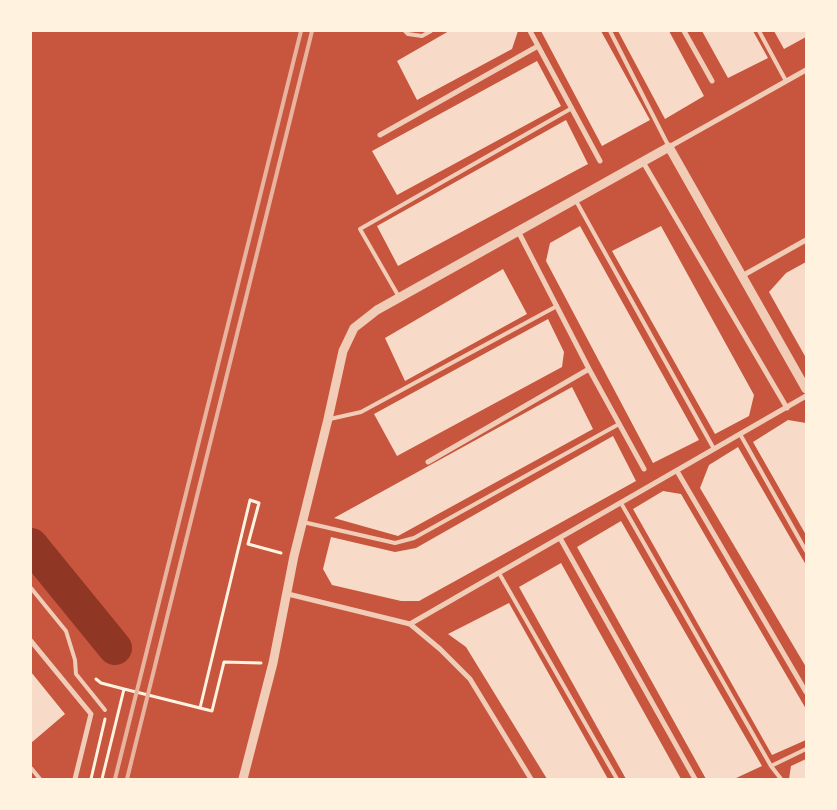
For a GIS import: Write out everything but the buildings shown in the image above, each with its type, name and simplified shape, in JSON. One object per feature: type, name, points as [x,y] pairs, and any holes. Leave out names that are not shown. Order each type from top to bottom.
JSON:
[{"type":"street","points":[[530,31],[600,161]]},
{"type":"street","points":[[684,31],[712,81]]},
{"type":"street","points":[[380,136],[538,46]]},
{"type":"street","points":[[243,779],[273,663],[294,556],[343,351],[354,328],[378,310],[400,297],[806,70]]},
{"type":"street","points":[[669,147],[806,389]]},
{"type":"street","points":[[643,162],[787,408]]},
{"type":"street","points":[[518,231],[589,369],[644,469]]},
{"type":"street","points":[[742,276],[806,240]]},
{"type":"street","points":[[428,462],[589,369]]},
{"type":"street","points":[[410,624],[806,396]]},
{"type":"street","points":[[677,471],[806,692]]},
{"type":"street","points":[[560,538],[695,779]]},
{"type":"street","points":[[288,594],[410,624],[440,649],[470,679],[531,779]]},
{"type":"street","points":[[31,641],[91,714],[75,779]]},
{"type":"lane","points":[[405,31],[408,34],[422,36],[431,31]]},
{"type":"lane","points":[[610,31],[669,147]]},
{"type":"lane","points":[[759,31],[786,81]]},
{"type":"lane","points":[[400,297],[360,229],[572,108]]},
{"type":"lane","points":[[575,199],[714,449]]},
{"type":"lane","points":[[328,419],[361,412],[557,306]]},
{"type":"lane","points":[[303,522],[395,543],[414,538],[619,424]]},
{"type":"lane","points":[[740,434],[806,551]]},
{"type":"lane","points":[[621,503],[771,766],[781,779]]},
{"type":"lane","points":[[499,573],[617,779]]},
{"type":"lane","points":[[31,588],[66,631],[76,660],[76,674],[105,710]]},
{"type":"lane","points":[[771,766],[806,749]]},
{"type":"lane","points":[[31,768],[40,779]]},
{"type":"path","points":[[200,708],[250,500],[259,503],[248,544],[294,556]]},
{"type":"path","points":[[101,683],[212,711],[224,662],[273,663]]},
{"type":"path","points":[[102,779],[124,689]]},
{"type":"path","points":[[91,779],[105,722],[105,710]]},
{"type":"waterway","points":[[31,545],[115,648]]},
{"type":"railway","points":[[115,779],[301,31]]},
{"type":"railway","points":[[127,779],[312,31]]}]
